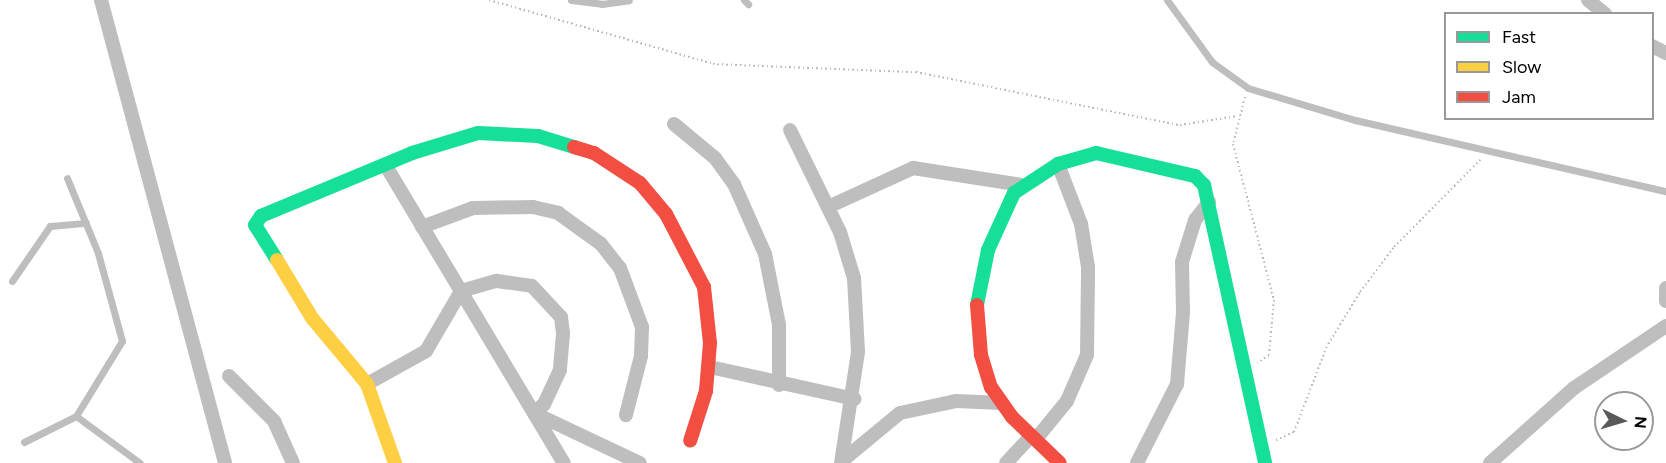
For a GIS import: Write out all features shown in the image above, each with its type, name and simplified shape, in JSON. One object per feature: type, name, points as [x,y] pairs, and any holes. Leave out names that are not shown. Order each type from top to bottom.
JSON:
[{"type":"street","points":[[101,0],[225,463]]},
{"type":"street","points":[[1588,0],[1603,12]]},
{"type":"street","points":[[674,124],[716,158],[734,184],[765,254],[779,325],[779,385]]},
{"type":"street","points":[[790,130],[828,207],[854,278],[858,352],[854,399],[841,462]]},
{"type":"street","points":[[395,463],[367,384],[312,318],[255,225],[261,216],[386,166],[478,133],[538,136],[594,153],[640,183],[683,242],[704,287],[710,367],[690,441]]},
{"type":"street","points":[[1060,463],[1001,402],[981,355],[977,299],[988,250],[1021,185],[1058,164],[1096,153],[1141,160],[1198,178],[1209,202],[1265,463]]},
{"type":"street","points":[[1006,463],[1068,401],[1087,356],[1090,303],[1084,246],[1058,164]]},
{"type":"street","points":[[386,166],[564,463]]},
{"type":"street","points":[[828,207],[913,168],[1021,185]]},
{"type":"street","points":[[1137,463],[1177,384],[1184,313],[1182,262],[1195,220],[1209,202]]},
{"type":"street","points":[[422,226],[473,208],[533,207],[558,213],[601,244],[620,268],[642,327],[639,366],[626,415]]},
{"type":"street","points":[[367,384],[426,351],[461,291],[481,283],[514,281],[532,286],[561,317],[560,370],[544,404],[534,413]]},
{"type":"street","points":[[1666,288],[1666,301]]},
{"type":"street","points":[[1490,463],[1574,388],[1666,326]]},
{"type":"street","points":[[710,367],[779,385],[854,399]]},
{"type":"street","points":[[229,376],[274,422],[293,463]]},
{"type":"street","points":[[841,462],[900,413],[956,401],[1001,402]]},
{"type":"street","points":[[534,413],[640,463]]},
{"type":"lane","points":[[570,0],[602,4],[629,0]]},
{"type":"lane","points":[[1167,0],[1212,62],[1248,88],[1355,120],[1666,191]]},
{"type":"lane","points":[[24,442],[76,416],[122,341],[86,223],[67,178]]},
{"type":"lane","points":[[12,281],[50,226],[86,223]]},
{"type":"lane","points":[[76,416],[140,463]]},
{"type":"path","points":[[489,0],[725,66],[916,72],[1180,125],[1237,116]]},
{"type":"path","points":[[1243,359],[1262,364],[1269,355],[1274,300],[1233,144],[1237,116],[1248,88]]},
{"type":"path","points":[[1261,442],[1285,438],[1294,432],[1326,348],[1360,292],[1394,247],[1489,151]]},
{"type":"traffic: fast","points":[[277,260],[255,225],[261,216],[412,153],[478,133],[538,136],[574,147]]},
{"type":"traffic: fast","points":[[977,305],[988,250],[1014,193],[1058,164],[1096,153],[1195,176],[1204,185],[1265,463]]},
{"type":"traffic: slow","points":[[277,260],[312,318],[367,384],[395,463]]},
{"type":"traffic: jam","points":[[574,147],[594,153],[640,183],[666,214],[704,287],[710,343],[706,391],[690,441]]},
{"type":"traffic: jam","points":[[977,305],[981,355],[991,387],[1012,417],[1060,463]]}]
